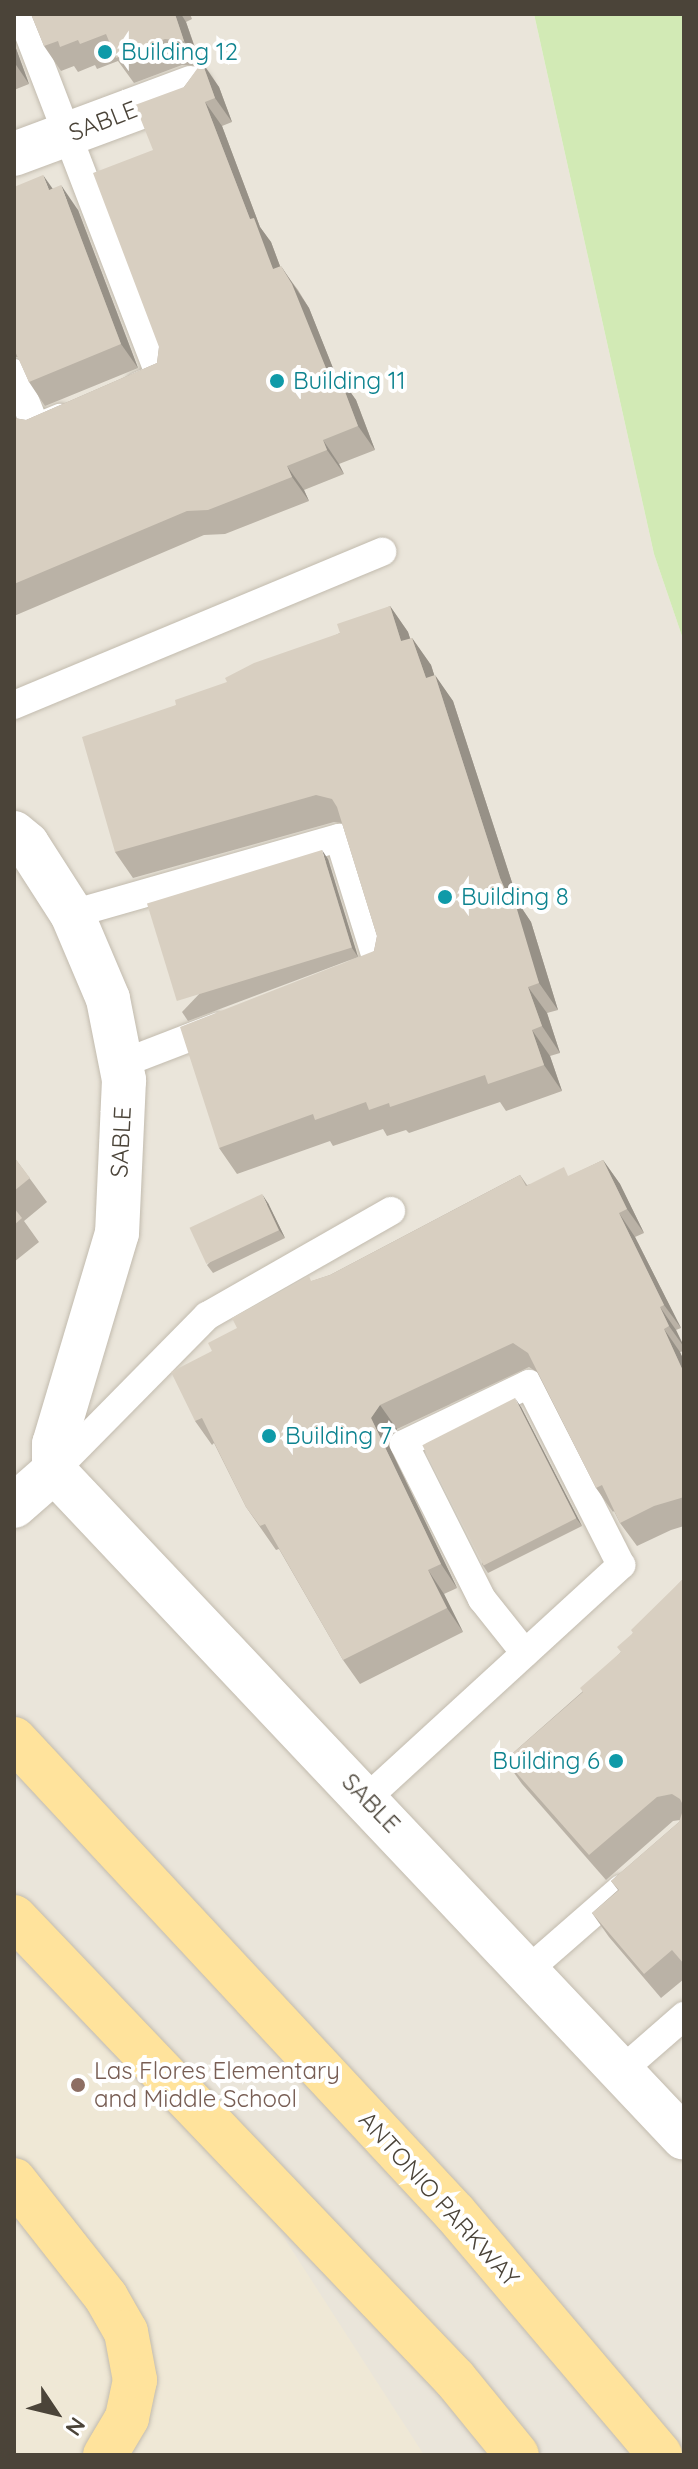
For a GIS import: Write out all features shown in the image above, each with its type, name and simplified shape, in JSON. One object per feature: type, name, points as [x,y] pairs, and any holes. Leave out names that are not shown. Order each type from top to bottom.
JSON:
[{"type":"main road","name":"ANTONIO PARKWAY","points":[[14,1739],[455,2213],[660,2455]]},
{"type":"main road","points":[[14,1917],[455,2379],[517,2455]]},
{"type":"main road","points":[[14,2180],[106,2297],[126,2332],[135,2380],[127,2418],[105,2455]]},
{"type":"street","name":"SABLE","points":[[14,154],[191,88]]},
{"type":"street","name":"SABLE","points":[[18,844],[72,914],[108,999],[121,1064],[117,1233],[54,1444],[54,1471],[367,1798],[684,2138]]},
{"type":"street","points":[[14,1506],[54,1471]]},
{"type":"lane","points":[[21,14],[160,377],[118,394]]},
{"type":"lane","points":[[14,373],[36,428],[91,405]]},
{"type":"lane","points":[[14,705],[382,552]]},
{"type":"lane","points":[[72,914],[339,838],[379,967],[336,983]]},
{"type":"lane","points":[[121,1064],[250,1015]]},
{"type":"lane","points":[[54,1471],[207,1316],[391,1211]]},
{"type":"lane","points":[[367,1798],[621,1565],[529,1384],[404,1444],[482,1599],[525,1653]]},
{"type":"lane","points":[[528,1970],[648,1865]]},
{"type":"lane","points":[[621,2071],[684,2016]]},
{"type":"shaded area","points":[[14,14],[534,14],[654,554],[684,642],[684,2455],[14,2455]]},
{"type":"shaded area","name":"Las Flores Elementary and Middle School","points":[[14,1955],[270,2216],[424,2455],[14,2455]]},
{"type":"green space","points":[[534,14],[684,14],[684,642],[654,554]]},
{"type":"building","name":"Building 12","points":[[31,14],[175,14],[184,41],[165,39],[116,58],[106,34],[80,44],[78,40],[60,47],[58,41],[44,46]]},
{"type":"building","name":"Building 11","points":[[202,62],[215,98],[205,102],[250,219],[254,218],[273,269],[281,266],[292,284],[330,378],[339,376],[358,426],[323,440],[327,450],[287,466],[292,477],[208,510],[187,511],[14,584],[14,418],[26,420],[157,363],[159,347],[93,173],[153,150],[135,105],[184,87]]},
{"type":"building","points":[[43,175],[49,190],[61,185],[121,344],[29,382],[14,349],[14,187]]},
{"type":"building","name":"Building 8","points":[[390,606],[401,641],[412,638],[426,678],[435,675],[500,878],[509,898],[513,896],[539,983],[528,987],[542,1026],[532,1030],[544,1065],[488,1084],[485,1075],[390,1107],[389,1103],[369,1110],[366,1102],[315,1120],[313,1114],[219,1148],[180,1027],[374,951],[377,936],[337,807],[332,799],[316,795],[115,852],[82,737],[176,705],[175,700],[227,682],[225,678],[254,663],[340,633],[337,624]]},
{"type":"building","points":[[322,850],[352,948],[177,1001],[147,904]]},
{"type":"building","points":[[14,1157],[30,1178],[14,1191]]},
{"type":"building","name":"Building 7","points":[[603,1160],[627,1209],[619,1213],[664,1305],[660,1307],[669,1326],[664,1329],[684,1373],[684,1497],[654,1506],[620,1523],[602,1485],[596,1488],[528,1353],[513,1343],[380,1405],[371,1418],[441,1564],[428,1570],[447,1608],[343,1660],[265,1524],[260,1526],[246,1507],[202,1418],[195,1421],[171,1372],[212,1351],[208,1343],[237,1328],[232,1318],[309,1276],[311,1281],[330,1275],[520,1175],[526,1186],[564,1167],[568,1176]]},
{"type":"building","points":[[262,1194],[279,1230],[206,1264],[189,1228]]},
{"type":"building","points":[[14,1208],[22,1218],[14,1225]]},
{"type":"building","points":[[515,1398],[576,1518],[484,1566],[422,1445]]},
{"type":"building","name":"Building 6","points":[[684,1578],[684,1807],[680,1799],[672,1794],[657,1797],[589,1855],[505,1760],[583,1692],[580,1688],[621,1652],[617,1647],[633,1633],[631,1630]]},
{"type":"building","points":[[684,1807],[684,1964],[672,1950],[644,1974],[592,1913],[619,1890],[611,1881],[679,1822]]},
{"type":"place","name":"Building 12","points":[[105,52]]},
{"type":"place","name":"Building 11","points":[[277,381]]},
{"type":"place","name":"Building 8","points":[[445,897]]},
{"type":"place","name":"Building 7","points":[[269,1436]]},
{"type":"place","name":"Building 6","points":[[616,1761]]},
{"type":"place","name":"Las Flores Elementary and Middle School","points":[[78,2085]]}]
